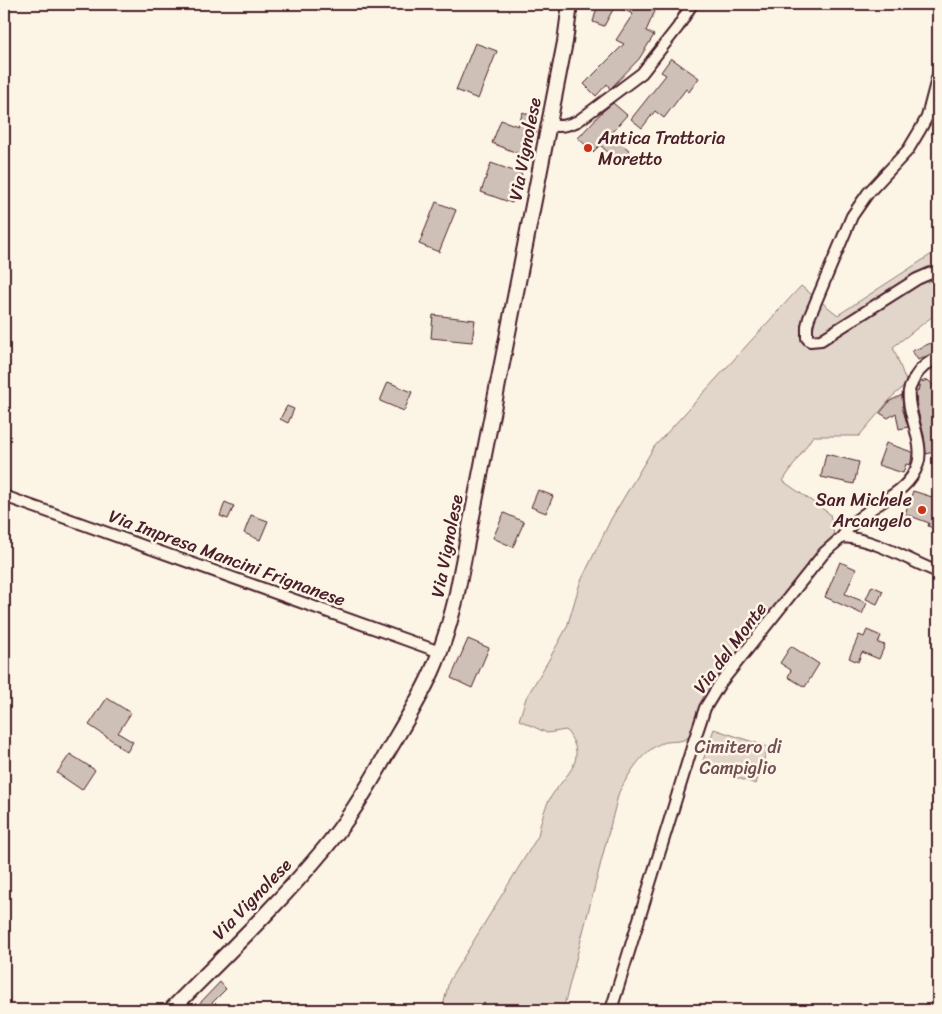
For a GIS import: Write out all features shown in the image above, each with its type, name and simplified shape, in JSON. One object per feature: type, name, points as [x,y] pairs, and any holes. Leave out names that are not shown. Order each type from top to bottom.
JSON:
[{"type":"main road","name":"Via Vignolese","points":[[171,1010],[295,882],[336,833],[372,780],[429,679],[440,652],[456,598],[565,42],[570,4]]},
{"type":"street","points":[[549,125],[559,127],[578,121],[632,82],[653,61],[678,28],[692,4]]},
{"type":"street","points":[[938,75],[926,117],[913,142],[868,193],[852,216],[807,326],[807,338],[810,341],[821,340],[916,279],[931,273],[938,275]]},
{"type":"street","name":"Via del Monte","points":[[611,1010],[692,744],[705,708],[719,685],[824,553],[842,537],[850,525],[858,518],[896,494],[916,468],[919,461],[918,445],[909,391],[918,371],[924,365],[938,358]]},
{"type":"street","name":"Via Impresa Mancini Frignanese","points":[[4,496],[440,652]]},
{"type":"street","points":[[842,537],[869,542],[938,572]]},
{"type":"green space","points":[[938,250],[938,312],[893,347],[907,384],[893,396],[859,436],[813,436],[783,481],[830,514],[834,535],[708,692],[696,716],[691,735],[681,741],[662,743],[648,751],[632,771],[619,792],[563,1010],[442,1010],[449,981],[538,836],[548,802],[572,769],[576,752],[566,730],[547,733],[519,720],[526,698],[567,627],[580,583],[611,519],[654,447],[801,286],[838,315]]},
{"type":"green space","name":"Cimitero di Campiglio","points":[[714,729],[768,747],[756,784],[701,766]]},
{"type":"building","points":[[598,4],[658,4],[646,31],[654,35],[639,59],[610,89],[607,84],[596,96],[584,84],[624,44],[616,40],[633,14],[615,6],[604,26],[593,22]]},
{"type":"building","points":[[475,43],[497,51],[478,99],[456,90]]},
{"type":"building","points":[[671,58],[699,78],[689,92],[686,89],[664,118],[655,111],[642,128],[631,119],[666,75],[661,72]]},
{"type":"building","points":[[613,103],[627,115],[610,134],[630,151],[620,163],[600,145],[593,152],[578,138]]},
{"type":"building","points":[[523,112],[533,117],[532,129],[537,130],[527,157],[492,143],[501,120],[518,126]]},
{"type":"building","points":[[491,163],[522,174],[512,203],[481,192]]},
{"type":"building","points":[[436,202],[456,210],[439,252],[419,244]]},
{"type":"building","points":[[433,315],[475,320],[472,342],[431,338]]},
{"type":"building","points":[[938,340],[938,351],[918,360],[912,351]]},
{"type":"building","points":[[928,380],[935,387],[938,395],[938,406],[936,406],[938,414],[938,451],[926,454],[916,392],[920,382]]},
{"type":"building","points":[[388,382],[412,392],[404,411],[380,401]]},
{"type":"building","points":[[902,395],[903,410],[908,427],[899,429],[896,413],[888,418],[880,413],[890,401]]},
{"type":"building","points":[[287,406],[294,409],[288,423],[280,419]]},
{"type":"building","points":[[886,443],[912,452],[910,465],[906,464],[903,473],[878,465]]},
{"type":"building","points":[[826,454],[859,462],[854,484],[821,477]]},
{"type":"building","name":"San Michele Arcangelo","points":[[937,482],[938,530],[928,526],[929,523],[905,514],[913,491],[932,497]]},
{"type":"building","points":[[538,490],[553,496],[546,513],[531,507]]},
{"type":"building","points":[[864,492],[873,495],[872,500],[869,502],[862,500]]},
{"type":"building","points":[[225,502],[234,506],[228,519],[220,516]]},
{"type":"building","points":[[504,513],[524,522],[513,547],[493,538]]},
{"type":"building","points":[[251,515],[268,521],[260,540],[244,533]]},
{"type":"building","points":[[840,562],[856,569],[845,594],[867,603],[862,614],[825,597]]},
{"type":"building","points":[[872,586],[883,591],[877,604],[866,599]]},
{"type":"building","points":[[867,630],[881,636],[878,643],[885,645],[879,659],[862,652],[858,662],[849,658],[859,635],[864,637]]},
{"type":"building","points":[[468,639],[489,648],[472,688],[451,678]]},
{"type":"building","points":[[791,646],[819,664],[805,687],[788,677],[791,670],[780,663]]},
{"type":"building","points":[[107,698],[131,713],[118,733],[133,742],[127,752],[89,725]]},
{"type":"building","points":[[70,754],[95,770],[82,790],[57,773]]},
{"type":"building","points":[[220,982],[226,989],[205,1010],[199,1004]]},
{"type":"place","name":"Antica Trattoria Moretto","points":[[588,148]]},
{"type":"place","name":"San Michele Arcangelo","points":[[922,510]]}]
